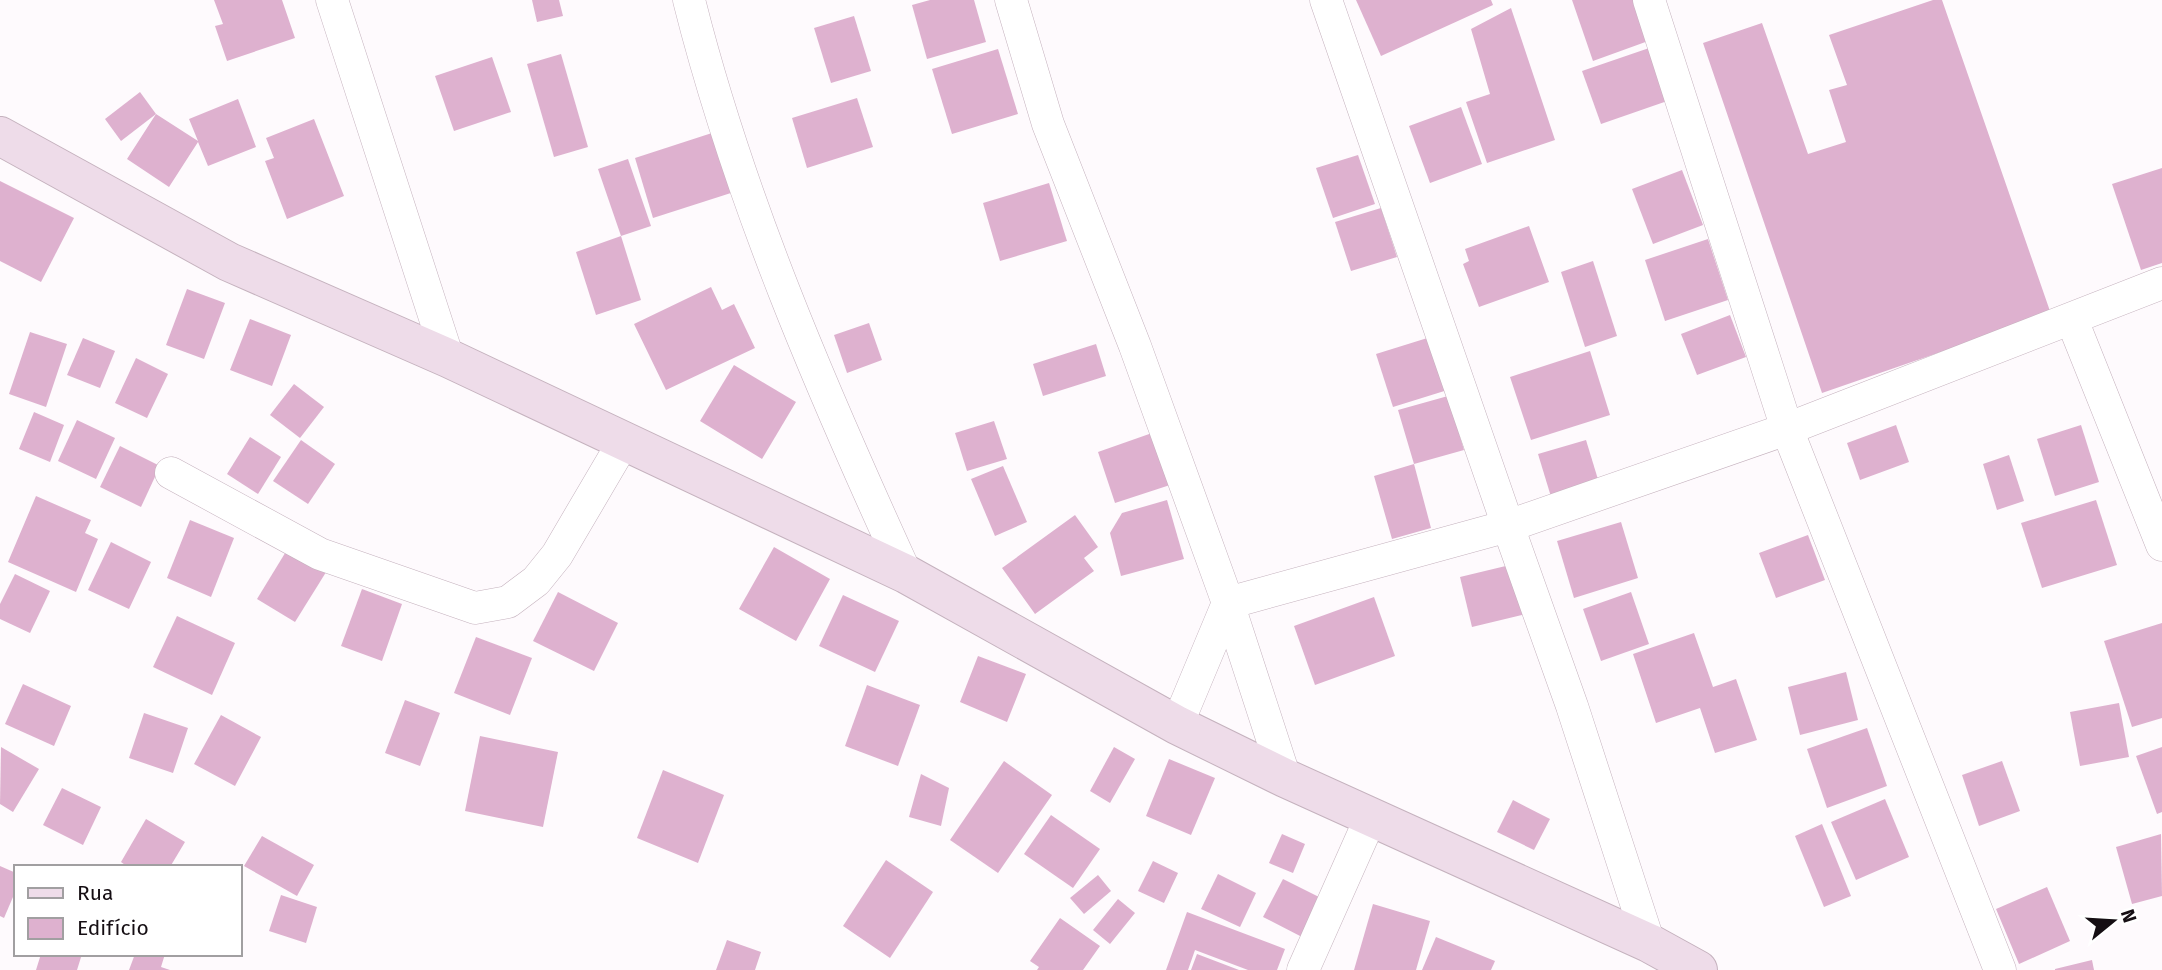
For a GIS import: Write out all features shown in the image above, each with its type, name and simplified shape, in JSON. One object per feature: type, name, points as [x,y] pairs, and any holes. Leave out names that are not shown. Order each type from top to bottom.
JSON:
[{"type":"street","points":[[332,0],[448,358]]},
{"type":"street","points":[[689,0],[706,66],[782,289],[837,423],[906,574]]},
{"type":"street","points":[[1011,0],[1048,124],[1135,346],[1228,603],[1285,778]]},
{"type":"street","points":[[1326,0],[1507,526],[1572,706],[1649,943]]},
{"type":"street","points":[[1649,0],[1787,429],[2000,970]]},
{"type":"street","points":[[0,129],[0,136],[229,262],[448,358],[906,574],[1177,725],[1285,778],[1649,943],[1698,970]]},
{"type":"street","points":[[1228,603],[1507,526],[1787,429],[2162,283]]},
{"type":"street","points":[[2072,320],[2162,545]]},
{"type":"street","points":[[171,473],[320,555],[475,608],[508,602],[536,581],[557,555],[624,441]]},
{"type":"street","points":[[1177,725],[1228,603]]},
{"type":"street","points":[[1303,970],[1371,817]]},
{"type":"building","points":[[214,0],[282,0],[295,38],[227,61],[215,26],[223,24]]},
{"type":"building","points":[[532,0],[559,0],[563,16],[537,22]]},
{"type":"building","points":[[930,0],[974,0],[986,42],[927,59],[912,5]]},
{"type":"building","points":[[1356,0],[1491,0],[1493,5],[1381,56]]},
{"type":"building","points":[[1572,0],[1637,0],[1651,40],[1593,61]]},
{"type":"building","points":[[1933,0],[1942,0],[2051,314],[1822,393],[1703,43],[1762,23],[1808,154],[1846,142],[1829,90],[1847,85],[1829,35]]},
{"type":"building","points":[[1511,8],[1555,140],[1487,163],[1466,102],[1490,94],[1471,29]]},
{"type":"building","points":[[854,16],[871,71],[831,83],[814,28]]},
{"type":"building","points":[[1655,46],[1673,99],[1601,124],[1582,71]]},
{"type":"building","points":[[998,49],[1018,114],[952,134],[932,69]]},
{"type":"building","points":[[561,54],[588,147],[554,157],[527,64]]},
{"type":"building","points":[[492,57],[511,112],[454,131],[435,76]]},
{"type":"building","points":[[140,92],[156,114],[121,141],[105,119]]},
{"type":"building","points":[[857,98],[873,147],[807,168],[792,118]]},
{"type":"building","points":[[238,99],[256,147],[208,166],[198,142],[169,187],[127,159],[156,114],[198,141],[189,119]]},
{"type":"building","points":[[1461,107],[1482,164],[1430,183],[1409,126]]},
{"type":"building","points":[[314,119],[344,196],[287,219],[265,161],[274,158],[266,138]]},
{"type":"building","points":[[715,132],[734,192],[653,218],[635,158]]},
{"type":"building","points":[[1358,155],[1375,204],[1333,218],[1316,168]]},
{"type":"building","points":[[628,159],[651,226],[621,236],[598,169]]},
{"type":"building","points":[[2162,168],[2162,263],[2141,270],[2112,184]]},
{"type":"building","points":[[1682,170],[1703,225],[1653,244],[1632,189]]},
{"type":"building","points":[[0,181],[74,218],[41,282],[0,261]]},
{"type":"building","points":[[1049,183],[1067,241],[1000,261],[983,203]]},
{"type":"building","points":[[1381,208],[1397,257],[1351,271],[1335,222]]},
{"type":"building","points":[[1529,226],[1549,282],[1479,307],[1463,264],[1469,261],[1465,249]]},
{"type":"building","points":[[621,236],[641,300],[596,315],[576,252]]},
{"type":"building","points":[[1708,239],[1728,300],[1665,321],[1645,260]]},
{"type":"building","points":[[1593,261],[1617,336],[1585,347],[1561,272]]},
{"type":"building","points":[[711,287],[722,310],[734,304],[755,348],[666,390],[634,324]]},
{"type":"building","points":[[187,289],[225,303],[204,359],[166,345]]},
{"type":"building","points":[[1730,315],[1746,357],[1697,375],[1681,334]]},
{"type":"building","points":[[250,319],[291,335],[272,386],[230,370]]},
{"type":"building","points":[[869,323],[882,360],[847,373],[834,335]]},
{"type":"building","points":[[30,332],[67,344],[46,407],[9,394]]},
{"type":"building","points":[[1437,335],[1454,388],[1393,407],[1376,354]]},
{"type":"building","points":[[83,338],[115,351],[100,388],[67,375]]},
{"type":"building","points":[[1096,344],[1106,376],[1043,396],[1033,364]]},
{"type":"building","points":[[1590,351],[1610,415],[1531,440],[1510,377]]},
{"type":"building","points":[[136,358],[168,374],[147,418],[115,403]]},
{"type":"building","points":[[734,365],[796,402],[762,459],[700,421]]},
{"type":"building","points":[[294,384],[324,407],[300,438],[270,415]]},
{"type":"building","points":[[1448,396],[1464,450],[1414,464],[1398,410]]},
{"type":"building","points":[[34,412],[64,425],[50,462],[19,449]]},
{"type":"building","points":[[77,420],[115,438],[96,479],[58,461]]},
{"type":"building","points":[[994,421],[1007,459],[967,471],[955,433]]},
{"type":"building","points":[[1896,425],[1909,462],[1860,480],[1847,443]]},
{"type":"building","points":[[2081,425],[2099,482],[2055,496],[2037,439]]},
{"type":"building","points":[[1152,433],[1170,485],[1115,503],[1098,452]]},
{"type":"building","points":[[250,437],[281,457],[258,494],[227,474]]},
{"type":"building","points":[[301,440],[335,464],[308,504],[273,481]]},
{"type":"building","points":[[1586,440],[1600,486],[1552,500],[1538,454]]},
{"type":"building","points":[[120,446],[160,466],[141,507],[100,487]]},
{"type":"building","points":[[2009,455],[2024,501],[1997,510],[1983,464]]},
{"type":"building","points":[[1414,464],[1431,528],[1392,539],[1374,476]]},
{"type":"building","points":[[1003,466],[1027,522],[995,536],[971,479]]},
{"type":"building","points":[[36,496],[91,520],[85,533],[98,539],[76,592],[8,562]]},
{"type":"building","points":[[1167,500],[1184,559],[1121,576],[1110,533],[1122,513]]},
{"type":"building","points":[[2096,500],[2117,565],[2042,588],[2021,523]]},
{"type":"building","points":[[1075,515],[1098,547],[1084,558],[1094,571],[1035,614],[1002,568]]},
{"type":"building","points":[[190,520],[234,538],[211,597],[167,578]]},
{"type":"building","points":[[1621,522],[1638,578],[1574,598],[1557,541]]},
{"type":"building","points":[[1808,535],[1825,580],[1776,598],[1759,553]]},
{"type":"building","points":[[111,542],[151,562],[129,609],[88,590]]},
{"type":"building","points":[[290,545],[328,569],[295,622],[257,599]]},
{"type":"building","points":[[774,547],[830,579],[796,641],[739,609]]},
{"type":"building","points":[[1514,564],[1526,614],[1472,627],[1460,577]]},
{"type":"building","points":[[15,574],[50,591],[30,633],[0,619],[0,604]]},
{"type":"building","points":[[362,589],[402,604],[382,661],[341,646]]},
{"type":"building","points":[[558,592],[618,623],[594,671],[533,641]]},
{"type":"building","points":[[1631,592],[1649,644],[1601,661],[1583,609]]},
{"type":"building","points":[[843,595],[899,621],[875,672],[819,646]]},
{"type":"building","points":[[1374,597],[1395,656],[1315,685],[1294,626]]},
{"type":"building","points":[[177,616],[235,643],[212,695],[153,667]]},
{"type":"building","points":[[2162,623],[2162,718],[2132,727],[2104,641]]},
{"type":"building","points":[[1694,633],[1713,687],[1736,679],[1757,740],[1715,753],[1700,708],[1656,723],[1633,654]]},
{"type":"building","points":[[476,637],[532,658],[510,715],[454,693]]},
{"type":"building","points":[[978,656],[1026,674],[1007,722],[960,702]]},
{"type":"building","points":[[1846,672],[1858,720],[1800,735],[1788,687]]},
{"type":"building","points":[[23,684],[71,706],[54,746],[5,724]]},
{"type":"building","points":[[867,685],[920,705],[898,766],[845,746]]},
{"type":"building","points":[[405,700],[440,713],[420,766],[385,753]]},
{"type":"building","points":[[2119,703],[2129,757],[2080,766],[2070,712]]},
{"type":"building","points":[[144,713],[188,728],[173,773],[129,758]]},
{"type":"building","points":[[221,715],[261,737],[235,786],[194,764]]},
{"type":"building","points":[[1867,728],[1887,786],[1827,808],[1807,749]]},
{"type":"building","points":[[480,736],[558,752],[543,827],[465,811]]},
{"type":"building","points":[[1,747],[39,769],[13,812],[0,804]]},
{"type":"building","points":[[1114,747],[1135,759],[1110,803],[1090,791]]},
{"type":"building","points":[[2162,747],[2162,812],[2157,814],[2136,756]]},
{"type":"building","points":[[1169,759],[1215,778],[1191,835],[1146,816]]},
{"type":"building","points":[[1004,761],[1052,795],[998,873],[950,840]]},
{"type":"building","points":[[2002,761],[2020,811],[1979,826],[1962,775]]},
{"type":"building","points":[[663,770],[724,795],[698,863],[637,838]]},
{"type":"building","points":[[921,774],[949,788],[941,826],[909,817]]},
{"type":"building","points":[[62,788],[101,807],[83,845],[43,825]]},
{"type":"building","points":[[1885,799],[1909,857],[1856,880],[1831,822]]},
{"type":"building","points":[[1513,800],[1550,819],[1534,850],[1497,832]]},
{"type":"building","points":[[1051,815],[1100,849],[1073,888],[1024,854]]},
{"type":"building","points":[[146,819],[185,842],[171,865],[125,865],[121,862]]},
{"type":"building","points":[[1822,824],[1851,896],[1824,907],[1795,836]]},
{"type":"building","points":[[1282,834],[1305,844],[1293,873],[1269,863]]},
{"type":"building","points":[[2161,834],[2162,896],[2132,904],[2116,847]]},
{"type":"building","points":[[262,836],[314,865],[297,896],[244,866]]},
{"type":"building","points":[[886,860],[933,892],[890,958],[843,926]]},
{"type":"building","points":[[1153,861],[1178,873],[1164,903],[1138,891]]},
{"type":"building","points":[[0,866],[14,872],[14,895],[4,918],[0,916]]},
{"type":"building","points":[[1218,874],[1256,893],[1240,927],[1201,909]]},
{"type":"building","points":[[1098,875],[1111,891],[1084,914],[1070,898]]},
{"type":"building","points":[[1283,879],[1321,898],[1302,937],[1263,917]]},
{"type":"building","points":[[2047,887],[2070,941],[2019,964],[1996,909]]},
{"type":"building","points":[[281,895],[317,907],[306,943],[269,931]]},
{"type":"building","points":[[1118,899],[1135,913],[1110,944],[1093,930]]},
{"type":"building","points":[[1373,904],[1430,921],[1416,970],[1354,970]]},
{"type":"building","points":[[1187,912],[1285,949],[1277,970],[1248,970],[1195,950],[1188,970],[1166,970]]},
{"type":"building","points":[[1060,918],[1100,946],[1083,970],[1037,970],[1039,967],[1030,961]]},
{"type":"building","points":[[1436,937],[1495,961],[1491,970],[1422,970]]},
{"type":"building","points":[[727,940],[761,952],[755,970],[716,970]]},
{"type":"building","points":[[1197,954],[1239,970],[1191,970]]},
{"type":"building","points":[[40,956],[81,956],[77,970],[36,970]]},
{"type":"building","points":[[134,956],[164,956],[161,967],[170,970],[129,970]]},
{"type":"building","points":[[2092,960],[2094,970],[2055,970],[2055,969]]}]
